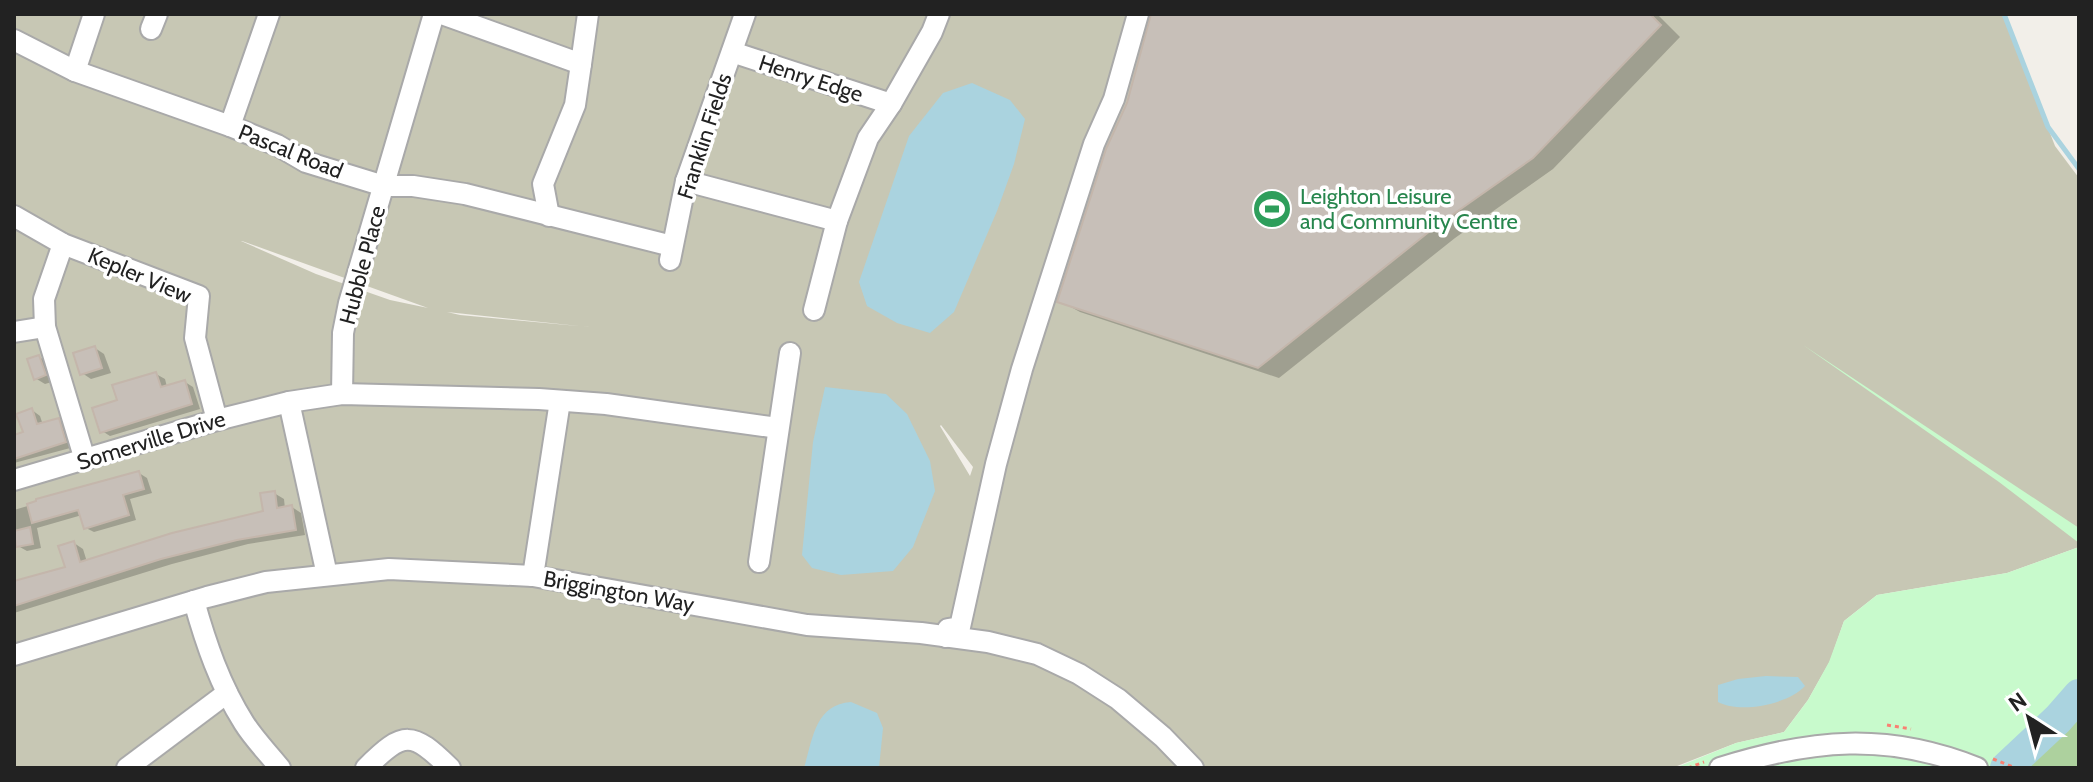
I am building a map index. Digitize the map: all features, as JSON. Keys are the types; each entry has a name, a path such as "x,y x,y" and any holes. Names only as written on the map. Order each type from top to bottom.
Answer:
{"street":[{"path":"75,71 94,14"},
{"path":"230,126 269,14"},
{"name":"Hubble Place","path":"342,394 343,333 349,303 434,14"},
{"path":"442,14 581,64"},
{"path":"549,216 543,184 575,105 588,14"},
{"name":"Franklin Fields","path":"671,253 686,181 745,14"},
{"name":"Henry Edge","path":"814,310 837,221 868,138 891,104 939,14"},
{"path":"946,637 948,629 960,627 996,464 1022,369 1094,144 1114,99 1138,14"},
{"name":"Pascal Road","path":"14,40 75,71 230,126 277,145 306,162 384,186 413,186 465,194 671,253"},
{"name":"Henry Edge","path":"732,52 891,104"},
{"path":"686,181 837,221"},
{"name":"Kepler View","path":"14,216 63,244 199,296 195,338 217,420"},
{"path":"63,244 44,299 45,327 83,445 85,460"},
{"path":"14,332 45,327"},
{"path":"759,562 790,353"},
{"name":"Somerville Drive","path":"14,480 217,420 289,402 342,394 606,404 778,428"},
{"path":"533,576 560,401"},
{"path":"289,402 327,575"},
{"name":"Briggington Way","path":"14,655 266,582 389,569 533,576 807,625 988,642 1037,654 1079,674 1118,699 1163,737 1193,768"},
{"path":"194,601 210,655 227,693 245,725 280,768"},
{"path":"127,768 227,693"},
{"path":"366,768 400,740 427,745 450,768"},
{"path":"1720,768 1763,755 1826,745 1855,744 1905,746 1977,768"}],"shaded area":[{"path":"14,14 2004,14 2055,146 2079,178 2079,547 2007,573 1877,595 1844,621 1830,661 1808,700 1784,732 1736,743 1672,768 14,768","holes":["241,241 428,308 390,300 316,274","447,312 581,326 460,315","940,426 973,467 970,476"]}],"green space":[{"path":"1803,345 2079,528 2079,543 1999,482"},
{"path":"2079,547 2079,709 2034,757 2017,768 1675,768 1736,743 1784,732 1808,700 1829,662 1844,621 1877,595 2007,573"},
{"path":"2079,709 2079,768 2031,768 2027,761"}],"water":[{"path":"972,83 1010,100 1025,119 1014,164 997,211 954,312 930,333 897,323 867,306 859,282 909,136 943,93"},
{"path":"825,387 886,394 907,414 930,461 935,491 913,547 893,571 841,575 812,568 802,555 813,442"},
{"path":"1766,676 1798,677 1805,686 1788,698 1764,705 1739,707 1718,702 1718,685"},
{"path":"851,702 877,713 883,728 879,768 804,768 813,735 823,716 839,704"}],"building":[{"name":"Leighton Leisure and Community Centre","path":"1151,14 1650,14 1661,25 1533,158 1435,227 1258,368 1057,302 1106,149 1127,103"},
{"path":"95,346 102,368 80,375 73,353"},
{"path":"39,355 46,375 34,380 27,359"},
{"path":"156,372 161,387 185,380 192,404 100,433 92,408 117,400 112,385"},
{"path":"32,408 37,424 59,418 66,442 14,459 14,435 23,432 16,414"},
{"path":"139,471 144,489 123,495 129,515 84,529 78,510 32,523 27,504 36,499"},
{"path":"275,491 277,508 292,505 296,530 237,540 161,559 14,606 14,581 65,567 58,546 74,541 80,562 172,533 263,511 260,493"},
{"path":"30,527 33,544 16,547 14,531"}],"waterway":[{"path":"2004,14 2048,127 2079,169"},
{"path":"2006,768 2079,695"}],"place":[{"name":"Leighton Leisure and Community Centre","path":"1272,209"}]}
